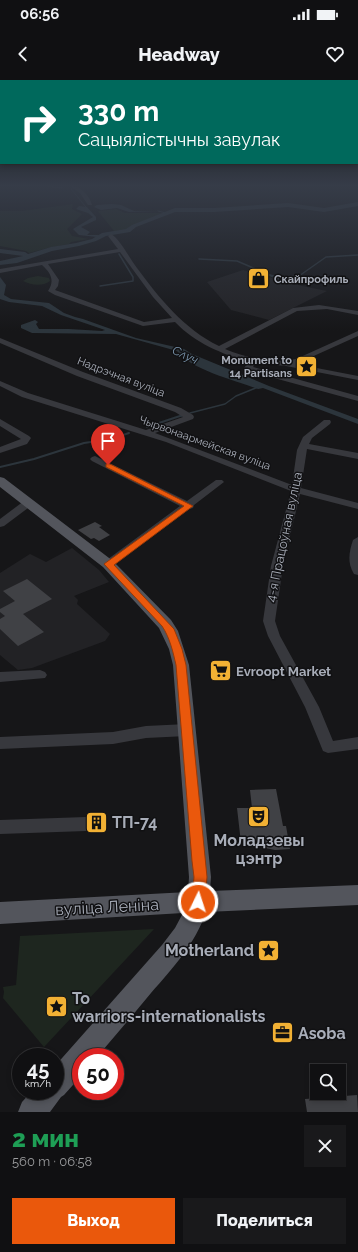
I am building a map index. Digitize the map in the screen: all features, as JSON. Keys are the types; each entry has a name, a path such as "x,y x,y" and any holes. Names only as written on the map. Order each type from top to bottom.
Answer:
{"main road":[{"path":"0,481 108,564 160,618 170,631 181,665 200,877 198,902 191,922 179,942 64,1076"},
{"name":"вуліца Леніна","path":"0,913 358,895"},
{"path":"32,1112 42,1100"}],"street":[{"path":"111,236 176,320 191,333 220,349 254,361 286,364 358,378"},
{"path":"0,271 122,250"},
{"path":"43,263 49,268 56,280 55,286 51,291 143,324 176,320"},
{"path":"220,349 295,309 304,307 324,308 358,313"},
{"path":"286,364 298,361 358,333"},
{"name":"Надрэчная вуліца","path":"0,340 80,374 178,410 190,417 145,433"},
{"path":"254,361 248,368 358,400"},
{"path":"298,361 358,374"},
{"name":"Чырвонаармейская вуліца","path":"0,383 25,395 169,440 296,490 358,506"},
{"path":"0,422 26,438 24,442 0,450"},
{"name":"4-я Працоўная вуліца","path":"328,422 308,437 301,455 296,490 277,566 269,621 274,636 312,707 328,747 358,743"},
{"path":"304,446 358,456"},
{"path":"95,459 189,506"},
{"path":"108,564 189,506 219,482"},
{"path":"0,524 28,503"},
{"path":"358,540 354,556 358,570"},
{"path":"0,677 40,675"},
{"path":"0,743 113,738 140,733 187,730"},
{"path":"0,827 86,824"}],"shaded area":[{"path":"0,234 71,234 72,236 89,239 29,253 26,251 0,246"},
{"path":"243,270 302,286 327,291 269,320 231,310 207,282"},
{"path":"38,276 49,278 50,281 44,284 36,285 23,281 28,278"},
{"path":"72,548 99,570 109,582 74,596 78,600 77,604 110,634 105,641 32,668 18,670 0,655 0,573 30,554 46,562"},
{"path":"154,929 44,1047 3,998 3,987 16,985 20,936"}],"water":[{"path":"78,234 99,235 97,237"},
{"path":"258,270 277,276 299,277 305,280 304,282 306,284 283,281 255,271"},
{"name":"Случ","path":"0,277 6,285 4,295 11,299 49,303 64,313 136,338 184,349 192,354 269,386 358,419 358,424 263,388 258,389 214,374 192,363 177,351 116,334 32,333 21,328 21,325 35,320 38,322 36,324 39,329 105,330 61,315 42,306 9,302 0,299"}],"building":[{"path":"95,522 102,526 99,527 110,535 99,541 94,538 91,539 78,530"},
{"path":"27,579 52,599 23,614 44,632 18,646 0,629 0,619 5,616 0,612 0,609 15,601 3,591"},
{"name":"Моладзевы цэнтр","path":"276,789 283,826 286,826 290,849 275,850 241,843 237,808 252,808 250,790"},
{"name":"ТП-74","path":"91,816 103,816 102,827 94,827 95,823"},
{"path":"357,1095 358,1112 307,1112 305,1099 346,1100 346,1096"}],"waterway":[{"name":"Случ","path":"0,263 14,261 51,249 77,245 94,240 104,234"},
{"path":"0,251 25,254"},
{"path":"100,286 133,281 133,277 119,254"},
{"path":"299,276 326,257 358,255"},
{"path":"199,259 237,261 258,270"},
{"path":"190,413 225,404 236,396 258,387"},
{"path":"147,427 183,415 181,416"},
{"path":"0,467 34,459 84,443 111,439 129,433"}],"place":[{"name":"Скайпрофиль","path":"258,279"},
{"name":"Monument to 14 Partisans","path":"307,366"},
{"name":"Evroopt Market","path":"221,671"},
{"name":"Моладзевы цэнтр","path":"259,817"},
{"name":"ТП-74","path":"97,822"},
{"name":"Motherland","path":"269,950"},
{"name":"To warriors-internationalists","path":"57,1007"},
{"name":"Asoba","path":"282,1033"}],"route":[{"path":"108,465 189,506 108,564 165,624 170,631 177,649 181,665 199,861 200,877 198,902"}]}
